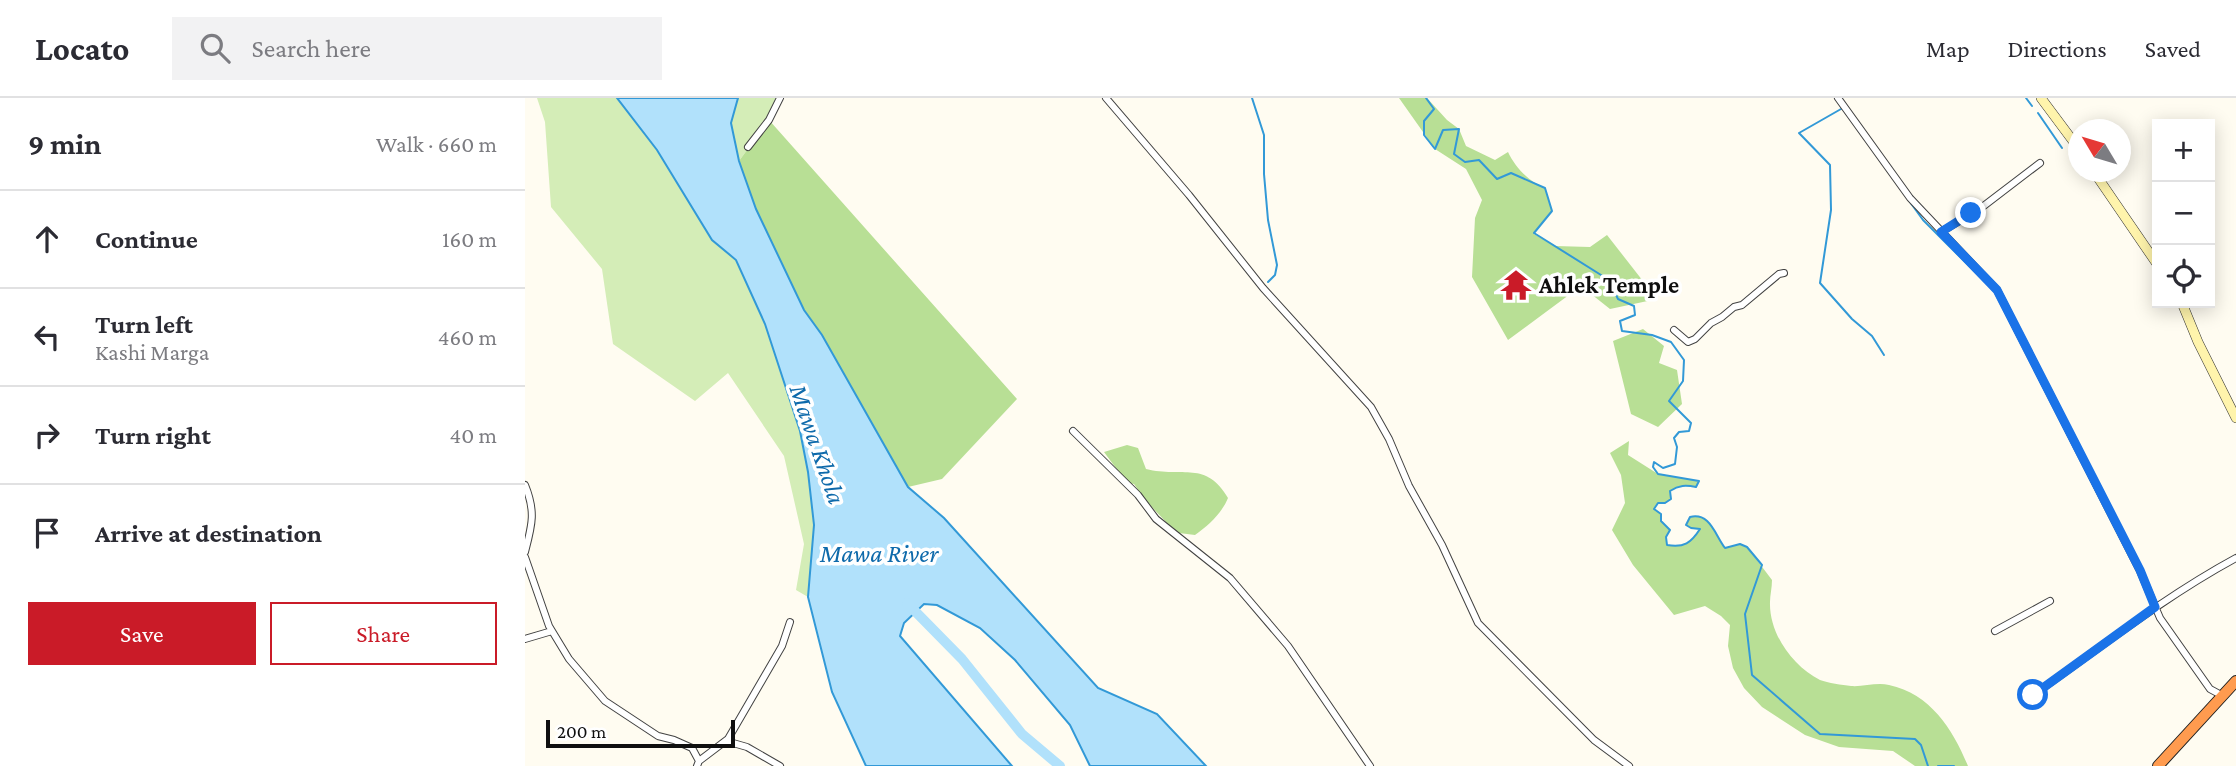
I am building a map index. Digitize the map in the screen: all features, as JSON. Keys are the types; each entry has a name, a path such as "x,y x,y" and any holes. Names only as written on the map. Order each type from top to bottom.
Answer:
{"highway":[{"path":"2158,766 2236,681"}],"street":[{"path":"748,147 769,120 780,98"},
{"path":"1106,98 1234,252 1371,407 1389,439 1409,486 1442,545 1478,623 1594,740 1629,766"},
{"path":"1838,98 1910,198 1997,290 2140,570 2159,618 2210,689 2223,696"},
{"path":"2041,98 2068,135"},
{"path":"1941,232 1981,208 2040,163"},
{"path":"2101,182 2152,257"},
{"path":"1674,330 1688,342 1695,339 1711,323 1734,307 1742,305 1779,274 1784,273"},
{"path":"2184,308 2236,418"},
{"path":"1073,431 1138,495 1156,519 1230,578 1288,646 1370,766"},
{"path":"525,485 533,504 533,521 525,554 552,631 569,659 605,701 658,736 692,748 698,764 726,740 782,646 790,622"},
{"path":"2033,695 2155,607 2200,577 2236,558"},
{"path":"1995,631 2050,601"},
{"path":"525,639 552,631"},
{"path":"726,740 747,747 780,766"}],"green space":[{"path":"537,98 617,98 657,150 712,240 736,260 765,324 800,431 814,525 808,597 796,590 804,544 784,456 728,373 695,401 613,344 602,269 551,207 545,122"},
{"path":"738,98 778,98 769,120 739,161 731,123"},
{"path":"1399,98 1427,98 1459,129 1466,146 1495,160 1508,152 1523,173 1545,188 1552,211 1534,234 1555,246 1590,247 1607,235 1657,299 1610,309 1581,286 1508,340 1472,277 1475,218 1482,200 1466,169 1435,149"},
{"path":"769,120 1017,399 942,479 908,487 822,335 804,310 756,209 739,161"},
{"path":"1643,329 1664,346 1659,363 1677,370 1682,404 1658,427 1631,414 1613,341"},
{"path":"1629,441 1628,455 1658,474 1699,481 1696,487 1682,486 1673,489 1670,491 1671,499 1658,503 1654,508 1661,514 1661,521 1670,530 1666,537 1667,545 1678,546 1690,541 1699,529 1686,525 1690,517 1697,516 1707,521 1725,548 1740,544 1747,547 1772,580 1770,602 1773,625 1784,647 1800,666 1827,682 1851,686 1884,684 1917,696 1939,715 1968,766 1915,766 1893,751 1839,747 1805,735 1762,707 1744,688 1733,668 1728,646 1730,625 1705,606 1674,615 1633,565 1612,530 1625,503 1621,475 1610,453"},
{"path":"1127,445 1138,448 1146,469 1202,474 1211,479 1228,498 1222,509 1195,535 1179,533 1145,500 1134,484 1127,483 1104,452"}],"water":[{"name":"Mawa River","path":"617,98 738,98 731,123 739,161 756,209 804,310 822,335 908,487 944,518 1098,688 1157,714 1206,766 1090,766 1070,725 1015,660 980,628 937,605 924,604 904,623 900,636 1012,766 866,766 832,692 808,597 814,525 808,472 800,431 765,324 736,260 712,240 657,150"}],"waterway":[{"path":"1252,98 1264,135 1268,220 1277,265 1275,275 1268,282"},
{"path":"1426,98 1434,109 1424,121 1424,135 1435,149 1443,130 1459,129 1454,154 1465,162 1479,160 1497,179 1511,173 1545,188 1552,211 1534,233 1609,280 1618,299 1634,306 1635,315 1620,321 1622,331 1652,335 1671,342 1684,360 1683,381 1669,401 1691,423 1689,431 1679,432 1674,438 1677,447 1675,464 1663,468 1654,462 1653,467 1658,474 1699,481 1696,487 1683,486 1670,491 1671,499 1658,503 1654,509 1661,514 1661,521 1670,530 1666,537 1667,545 1683,545 1693,538 1700,529 1686,525 1690,517 1697,516 1707,521 1725,548 1740,544 1747,547 1762,565 1745,614 1752,675 1820,734 1915,739 1921,745 1928,766"},
{"path":"2026,98 2032,106"},
{"path":"1841,109 1799,133 1830,165 1831,210 1820,283 1852,319 1872,336 1884,355"},
{"path":"2038,113 2062,148"},
{"path":"1910,202 1923,220 1985,282"},
{"name":"Mawa Khola","path":"907,603 962,659 1022,734 1060,766"},
{"path":"1938,766 1954,766"}],"place":[{"name":"Ahlek Temple","path":"1516,285"}],"route":[{"path":"1971,213 1941,232 1997,290 2140,570 2155,607 2033,695"}]}
